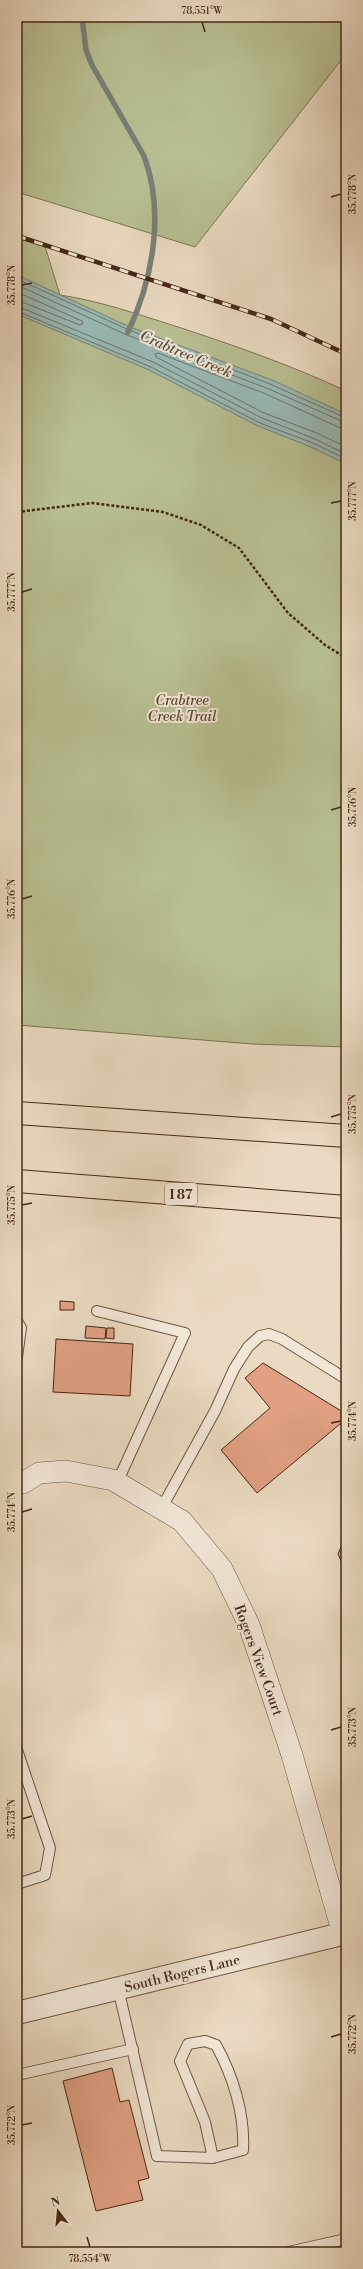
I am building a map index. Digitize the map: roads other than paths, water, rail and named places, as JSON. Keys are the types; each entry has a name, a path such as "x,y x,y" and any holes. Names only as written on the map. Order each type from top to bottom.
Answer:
{"highway":[{"path":"17,1113 346,1136"},
{"name":"I 87","path":"17,1181 346,1206"}],"street":[{"name":"Rogers View Court","path":"20,1482 39,1473 66,1471 117,1483 182,1521 222,1569 249,1625 292,1755 345,1933"},
{"name":"South Rogers Lane","path":"17,2013 345,1933"}],"lane":[{"path":"97,1311 185,1333 117,1483"},
{"path":"17,1321 21,1328 17,1357"},
{"path":"161,1509 215,1411 234,1369 248,1347 260,1336 269,1334 282,1340 343,1377"},
{"path":"17,1750 50,1848 45,1875 17,1884"},
{"path":"118,1988 157,2156 213,2158 243,2150 244,2131 230,2071 216,2045 205,2041 188,2044 180,2061 205,2122 213,2158"},
{"path":"17,2075 133,2049"},
{"path":"288,2252 346,2239"}],"water":[{"name":"Crabtree Creek","path":"17,275 130,327 272,380 346,414 346,464 311,447 258,426 149,370 17,314"}],"waterway":[{"path":"82,17 86,50 92,65 144,156 154,200 155,222 150,268 137,312 128,332"}],"railway":[{"path":"17,236 271,319 346,354"}],"park label":[{"name":"Crabtree Creek Trail","path":"182,708"}]}
